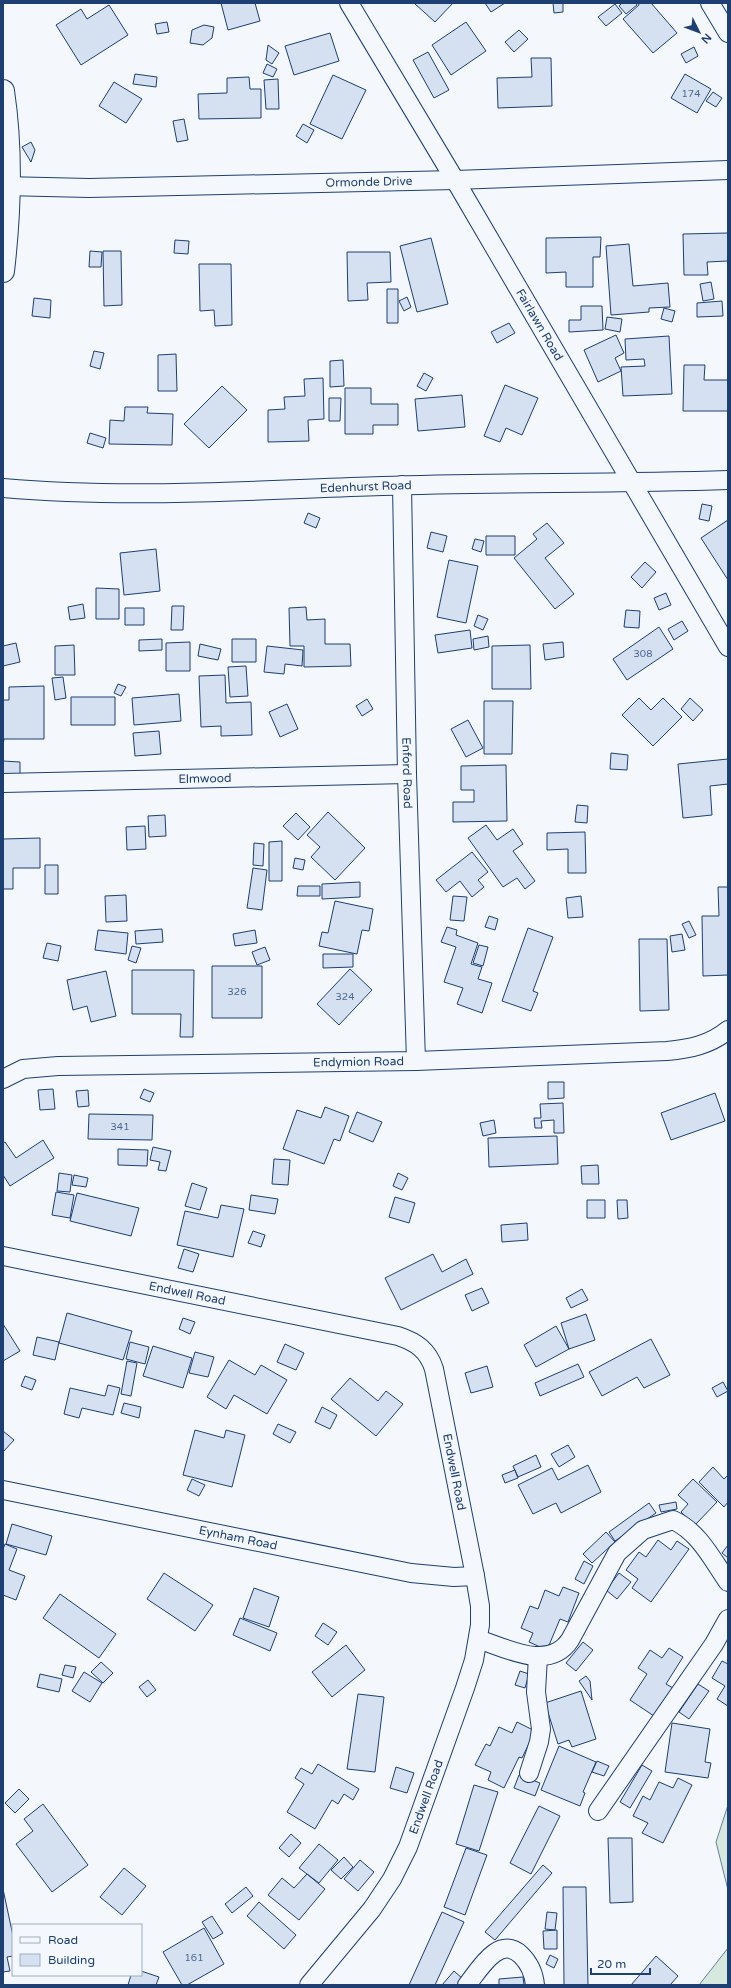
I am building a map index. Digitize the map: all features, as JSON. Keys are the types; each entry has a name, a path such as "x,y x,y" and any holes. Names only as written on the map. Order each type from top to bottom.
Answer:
{"main road":[{"path":"3,91 8,136 3,271"}],"street":[{"name":"Fairlawn Road","path":"348,3 455,180 634,483 728,647"},
{"path":"710,3 728,33"},
{"name":"Ormonde Drive","path":"6,187 89,188 455,180 728,170"},
{"name":"Edenhurst Road","path":"3,488 72,492 154,493 402,485 570,482 634,483 728,480"},
{"name":"Enford Road","path":"402,485 407,774 416,1061"},
{"name":"Elmwood","path":"3,783 407,774"},
{"name":"Endymion Road","path":"3,1079 24,1069 58,1066 416,1061 667,1051 692,1047 721,1035"},
{"name":"Endwell Road","path":"3,1256 398,1336 418,1345 426,1352 434,1369 480,1606 478,1638 466,1688 408,1847 392,1879 372,1909 313,1984"},
{"name":"Eynham Road","path":"3,1490 411,1573 454,1577 475,1576"},
{"path":"478,1638 518,1653 538,1656 555,1654 566,1646 617,1553 643,1530 653,1525 673,1520 683,1525 702,1544 728,1582"},
{"path":"598,1811 714,1644 728,1619"},
{"path":"529,1773 540,1742 541,1729 536,1692 538,1656"},
{"path":"467,1985 491,1956 504,1948 518,1952 525,1958 530,1967 535,1985"}],"shaded area":[{"path":"728,1805 728,1890 716,1842"},
{"path":"728,1948 728,1985 699,1985"}],"building":[{"path":"221,3 255,3 260,21 228,30"},
{"path":"414,3 453,3 435,22"},
{"path":"485,3 505,3 491,12"},
{"path":"553,3 563,3 563,12 554,13"},
{"path":"622,3 636,3 637,5 626,14 619,6"},
{"path":"638,3 651,3 677,33 653,53 623,19 639,5"},
{"path":"615,4 622,13 606,26 598,17"},
{"path":"109,5 128,35 81,65 56,25 81,9 87,19"},
{"path":"167,22 169,32 157,34 155,24"},
{"path":"466,22 486,51 451,75 432,45"},
{"path":"204,25 214,27 212,38 203,45 190,43 192,30"},
{"path":"519,30 528,39 514,52 505,42"},
{"path":"330,33 339,61 294,75 285,46"},
{"path":"268,45 279,53 272,64 266,60"},
{"path":"694,47 698,56 686,63 681,54"},
{"path":"428,52 449,90 434,98 413,60"},
{"path":"531,58 551,58 552,106 498,108 497,78 532,77"},
{"path":"267,64 277,69 273,77 263,73"},
{"path":"135,74 157,77 156,87 133,84"},
{"path":"685,74 711,89 697,113 671,98"},
{"path":"333,75 366,90 342,139 310,124"},
{"path":"249,77 250,89 261,89 261,118 199,119 198,94 227,93 227,78"},
{"path":"278,79 279,109 266,109 264,80"},
{"path":"114,82 142,99 126,123 99,106"},
{"path":"713,92 722,98 716,107 706,101"},
{"path":"184,119 188,140 177,142 173,121"},
{"path":"303,124 314,130 307,143 296,136"},
{"path":"31,142 35,150 31,162 22,147"},
{"path":"728,233 728,261 707,262 708,275 684,275 683,234"},
{"path":"601,237 600,257 593,257 593,287 566,287 566,272 546,273 546,238"},
{"path":"431,238 448,304 417,312 400,246"},
{"path":"175,240 189,241 188,254 174,253"},
{"path":"629,244 633,286 668,283 670,307 649,308 649,312 611,315 606,246"},
{"path":"90,251 102,252 101,267 89,267"},
{"path":"103,251 121,251 122,305 104,306"},
{"path":"347,252 390,252 391,282 367,283 368,300 348,301"},
{"path":"199,264 231,264 232,325 215,326 214,310 200,311"},
{"path":"711,282 714,299 703,301 700,284"},
{"path":"387,289 398,289 398,323 387,323"},
{"path":"407,297 411,307 404,311 399,301"},
{"path":"34,298 51,300 50,318 32,316"},
{"path":"722,301 723,316 697,317 697,303"},
{"path":"581,306 602,306 603,330 569,332 569,320 581,320"},
{"path":"664,308 675,311 672,322 661,319"},
{"path":"607,317 622,319 620,332 605,329"},
{"path":"509,323 515,333 497,343 491,332"},
{"path":"616,335 624,353 615,358 621,371 598,382 584,350"},
{"path":"669,336 672,394 623,396 621,367 645,366 644,359 626,360 625,339"},
{"path":"94,351 104,353 100,369 90,366"},
{"path":"176,354 177,391 158,391 158,355"},
{"path":"343,360 344,386 330,387 330,361"},
{"path":"684,365 705,365 704,380 728,380 728,411 683,411"},
{"path":"424,373 433,378 426,391 417,386"},
{"path":"323,378 324,419 308,420 309,441 268,442 268,410 285,409 284,397 305,396 304,379"},
{"path":"505,385 538,398 522,435 506,428 500,442 484,436"},
{"path":"222,386 247,410 209,448 184,424"},
{"path":"345,388 371,388 371,404 398,404 398,425 373,425 373,434 345,434"},
{"path":"462,395 465,427 418,431 415,399"},
{"path":"329,398 341,398 340,421 329,421"},
{"path":"125,407 148,407 147,413 173,414 172,445 109,444 110,420 124,421"},
{"path":"90,433 106,438 103,448 87,443"},
{"path":"702,504 712,506 709,521 699,519"},
{"path":"308,513 320,518 316,528 304,523"},
{"path":"728,520 728,580 701,538"},
{"path":"547,523 564,543 545,558 574,594 555,609 514,558 537,539 533,534"},
{"path":"431,532 447,536 443,552 427,548"},
{"path":"486,536 515,536 515,555 486,555"},
{"path":"475,539 484,541 481,552 472,549"},
{"path":"156,549 160,591 124,595 120,553"},
{"path":"449,560 478,566 466,623 437,617"},
{"path":"645,562 656,572 642,588 631,577"},
{"path":"96,588 119,589 119,619 96,619"},
{"path":"666,593 671,605 659,610 654,598"},
{"path":"83,604 85,618 70,620 68,607"},
{"path":"172,606 184,606 183,630 171,630"},
{"path":"306,607 307,620 325,619 325,644 350,644 351,666 304,667 304,646 290,646 289,608"},
{"path":"125,608 144,608 144,625 125,625"},
{"path":"626,610 640,611 639,628 624,627"},
{"path":"478,615 488,619 483,630 474,626"},
{"path":"682,621 688,631 674,640 668,629"},
{"path":"659,627 673,649 627,680 613,659"},
{"path":"470,630 472,648 438,653 435,635"},
{"path":"488,636 489,647 474,650 473,639"},
{"path":"162,639 162,650 139,651 139,640"},
{"path":"232,639 256,639 256,662 232,662"},
{"path":"190,642 190,671 166,671 166,643"},
{"path":"563,642 564,657 545,660 543,644"},
{"path":"16,643 20,662 3,666 3,646"},
{"path":"200,644 221,649 218,660 198,656"},
{"path":"74,645 75,675 55,675 55,646"},
{"path":"530,645 531,689 492,689 492,646"},
{"path":"267,646 303,650 302,666 285,664 284,674 264,672"},
{"path":"246,666 248,696 230,697 228,667"},
{"path":"225,675 226,703 251,702 252,735 221,736 221,726 201,727 199,676"},
{"path":"63,677 66,698 55,700 52,678"},
{"path":"118,684 126,687 121,696 114,693"},
{"path":"44,686 44,739 4,739 3,746 3,700 9,700 9,687"},
{"path":"179,694 181,721 134,725 132,698"},
{"path":"71,697 115,697 115,725 71,725"},
{"path":"639,698 651,710 663,698 682,717 653,746 622,715"},
{"path":"690,698 703,710 693,721 681,709"},
{"path":"367,699 373,709 362,716 356,706"},
{"path":"484,701 513,701 512,754 484,754"},
{"path":"287,704 298,729 280,737 269,712"},
{"path":"468,720 483,748 466,757 451,729"},
{"path":"159,731 161,754 135,756 133,733"},
{"path":"611,753 628,755 627,770 610,769"},
{"path":"728,759 728,784 710,786 712,815 683,818 678,764"},
{"path":"3,761 20,762 20,776 3,775"},
{"path":"506,765 507,821 453,822 453,802 474,802 474,790 461,790 461,766"},
{"path":"577,805 588,806 587,823 575,822"},
{"path":"328,812 365,848 335,880 311,857 320,847 307,835"},
{"path":"296,813 310,827 298,840 283,826"},
{"path":"165,815 166,836 149,837 148,816"},
{"path":"486,825 497,840 513,829 523,844 513,851 535,881 525,889 517,878 503,887 468,838"},
{"path":"145,826 146,849 127,850 126,827"},
{"path":"585,832 586,873 568,873 568,849 547,850 547,833"},
{"path":"40,838 40,868 13,868 13,889 3,889 3,839"},
{"path":"282,841 282,881 269,881 269,842"},
{"path":"254,843 264,844 263,866 253,865"},
{"path":"472,852 488,872 478,880 484,887 472,897 460,881 446,892 436,880"},
{"path":"295,858 305,860 303,870 293,868"},
{"path":"45,865 58,865 58,894 45,894"},
{"path":"253,868 267,870 262,910 247,908"},
{"path":"360,882 360,897 322,899 322,884"},
{"path":"298,886 320,886 320,896 297,896"},
{"path":"718,887 728,887 728,975 703,976 702,916 719,916"},
{"path":"126,895 127,921 106,922 105,896"},
{"path":"453,896 467,897 464,921 450,920"},
{"path":"581,896 583,917 568,918 566,898"},
{"path":"335,901 373,909 369,931 362,930 357,954 319,946 322,932 328,933"},
{"path":"489,916 498,919 495,930 485,927"},
{"path":"689,921 696,935 689,938 682,924"},
{"path":"447,927 457,930 456,935 478,943 471,964 482,967 478,979 492,983 482,1013 457,1004 463,988 444,982 456,947 441,942"},
{"path":"528,928 553,937 533,991 538,993 531,1011 502,1001"},
{"path":"162,929 163,942 136,944 135,931"},
{"path":"98,930 128,933 126,954 95,950"},
{"path":"255,930 257,943 235,946 233,934"},
{"path":"682,934 685,950 672,952 670,936"},
{"path":"639,939 667,939 669,1010 640,1011"},
{"path":"47,943 61,946 58,961 43,958"},
{"path":"479,945 488,947 483,966 473,963"},
{"path":"132,946 141,948 136,963 128,960"},
{"path":"265,947 270,960 257,965 252,952"},
{"path":"323,954 353,954 353,967 323,968"},
{"path":"212,966 262,966 262,1018 212,1018"},
{"path":"350,969 372,990 339,1025 317,1004"},
{"path":"132,970 194,970 193,1037 180,1037 181,1014 132,1014"},
{"path":"106,971 116,1016 91,1022 87,1006 73,1010 67,980"},
{"path":"548,1082 564,1082 564,1098 548,1099"},
{"path":"53,1089 55,1109 40,1110 38,1090"},
{"path":"144,1089 154,1093 150,1102 140,1098"},
{"path":"88,1090 89,1106 78,1107 76,1091"},
{"path":"715,1093 725,1121 671,1140 661,1113"},
{"path":"563,1103 564,1133 554,1133 554,1120 541,1121 542,1128 535,1128 534,1118 541,1118 540,1104"},
{"path":"325,1107 349,1116 340,1141 334,1139 324,1164 283,1149 297,1110 321,1118"},
{"path":"357,1112 382,1122 373,1142 349,1132"},
{"path":"89,1114 153,1115 152,1140 88,1139"},
{"path":"494,1120 496,1133 483,1136 480,1123"},
{"path":"557,1136 558,1164 489,1167 488,1138"},
{"path":"43,1140 54,1158 10,1186 3,1175 3,1143 5,1142 16,1158"},
{"path":"153,1147 171,1151 166,1171 158,1170 160,1162 150,1160"},
{"path":"118,1149 148,1150 147,1166 118,1165"},
{"path":"274,1159 290,1160 288,1185 272,1184"},
{"path":"598,1165 599,1184 582,1184 581,1166"},
{"path":"59,1173 72,1175 70,1192 57,1191"},
{"path":"398,1173 408,1178 402,1190 393,1186"},
{"path":"74,1175 88,1178 86,1187 72,1185"},
{"path":"192,1183 207,1188 200,1210 185,1206"},
{"path":"56,1192 74,1195 70,1218 52,1215"},
{"path":"77,1193 139,1208 131,1236 70,1221"},
{"path":"251,1195 278,1199 275,1214 249,1210"},
{"path":"395,1197 415,1203 409,1223 389,1217"},
{"path":"587,1200 605,1200 605,1218 587,1218"},
{"path":"617,1200 627,1200 628,1218 618,1219"},
{"path":"221,1205 244,1209 233,1257 177,1245 185,1211 218,1218"},
{"path":"527,1223 528,1240 502,1242 501,1225"},
{"path":"253,1231 265,1235 261,1247 248,1243"},
{"path":"184,1249 199,1254 193,1272 178,1268"},
{"path":"433,1254 442,1272 466,1259 473,1274 401,1310 385,1278"},
{"path":"482,1288 489,1303 472,1311 465,1295"},
{"path":"582,1289 588,1300 571,1308 566,1298"},
{"path":"67,1313 132,1331 123,1360 59,1343"},
{"path":"586,1314 595,1340 569,1349 561,1323"},
{"path":"183,1318 195,1322 190,1334 179,1329"},
{"path":"3,1324 20,1351 3,1361"},
{"path":"556,1326 569,1349 536,1367 524,1345"},
{"path":"37,1337 59,1342 55,1360 33,1355"},
{"path":"651,1339 670,1375 644,1388 637,1377 602,1396 589,1372"},
{"path":"130,1342 149,1347 145,1364 126,1359"},
{"path":"285,1344 304,1353 296,1370 277,1362"},
{"path":"153,1346 192,1358 183,1388 143,1376"},
{"path":"195,1352 214,1357 208,1377 189,1373"},
{"path":"229,1360 255,1375 261,1365 287,1380 267,1414 234,1395 226,1409 207,1397"},
{"path":"127,1361 137,1363 131,1396 121,1394"},
{"path":"578,1364 584,1377 540,1396 535,1383"},
{"path":"487,1366 493,1387 471,1393 465,1373"},
{"path":"25,1376 36,1380 32,1390 21,1386"},
{"path":"350,1378 378,1401 386,1391 403,1404 376,1436 331,1399"},
{"path":"723,1382 728,1391 717,1397 712,1388"},
{"path":"108,1385 120,1388 113,1415 82,1408 79,1418 64,1414 70,1388 105,1396"},
{"path":"124,1403 141,1407 139,1418 121,1413"},
{"path":"322,1407 337,1415 330,1429 315,1422"},
{"path":"278,1424 296,1432 290,1443 273,1434"},
{"path":"195,1430 224,1438 226,1430 245,1435 232,1487 183,1475"},
{"path":"3,1431 14,1440 4,1451 3,1450"},
{"path":"568,1445 575,1457 559,1467 551,1454"},
{"path":"536,1455 541,1467 518,1477 513,1466"},
{"path":"588,1465 601,1492 561,1513 556,1503 533,1514 518,1485 552,1468 558,1480"},
{"path":"713,1467 724,1479 728,1475 728,1502 724,1507 699,1482"},
{"path":"515,1470 518,1478 505,1483 502,1475"},
{"path":"192,1479 205,1485 199,1496 187,1490"},
{"path":"693,1479 717,1502 695,1525 681,1512 688,1504 678,1495"},
{"path":"676,1502 677,1509 661,1512 659,1505"},
{"path":"649,1503 656,1513 615,1541 609,1532"},
{"path":"12,1524 52,1536 46,1555 6,1544"},
{"path":"606,1532 615,1542 592,1563 583,1554"},
{"path":"658,1540 671,1550 677,1541 689,1549 651,1602 632,1588 638,1579 626,1570 639,1552 646,1557"},
{"path":"5,1544 17,1549 9,1570 25,1576 16,1600 3,1595 3,1549"},
{"path":"728,1545 728,1558 722,1553"},
{"path":"584,1561 593,1566 584,1584 575,1579"},
{"path":"164,1573 213,1605 195,1631 147,1599"},
{"path":"619,1573 631,1582 617,1599 606,1590"},
{"path":"563,1587 579,1593 568,1622 560,1619 547,1650 529,1642 533,1633 521,1628 530,1606 538,1609 545,1590 559,1596"},
{"path":"254,1588 279,1597 269,1627 243,1618"},
{"path":"60,1594 116,1634 99,1658 43,1618"},
{"path":"240,1618 277,1633 270,1651 233,1635"},
{"path":"323,1623 337,1632 328,1645 315,1636"},
{"path":"583,1642 593,1650 576,1671 566,1663"},
{"path":"346,1645 365,1670 332,1697 312,1672"},
{"path":"669,1648 683,1657 666,1684 673,1688 654,1716 630,1700 647,1674 638,1668 650,1650 662,1658"},
{"path":"722,1661 728,1664 728,1706 717,1699 725,1686 712,1678"},
{"path":"101,1662 113,1673 103,1683 91,1672"},
{"path":"65,1665 76,1667 73,1678 62,1675"},
{"path":"520,1671 529,1674 525,1688 515,1685"},
{"path":"84,1672 102,1683 90,1702 72,1691"},
{"path":"40,1674 62,1679 59,1692 37,1687"},
{"path":"586,1676 590,1681 592,1700 579,1681"},
{"path":"148,1680 156,1690 147,1697 139,1687"},
{"path":"698,1684 709,1691 689,1719 679,1712"},
{"path":"581,1691 596,1739 572,1747 569,1740 558,1744 545,1703"},
{"path":"358,1694 384,1697 375,1772 347,1769"},
{"path":"517,1722 535,1731 522,1758 519,1757 504,1788 488,1780 491,1772 475,1765 486,1744 490,1746 499,1727 512,1733"},
{"path":"672,1723 710,1729 705,1762 711,1763 708,1778 665,1772"},
{"path":"559,1746 596,1762 583,1792 585,1793 580,1806 541,1790"},
{"path":"597,1761 609,1766 604,1776 592,1772"},
{"path":"318,1764 359,1789 353,1800 344,1794 338,1804 332,1800 315,1829 287,1812 304,1784 295,1778 301,1768 312,1774"},
{"path":"642,1765 652,1771 630,1808 620,1802"},
{"path":"396,1767 414,1773 407,1793 390,1788"},
{"path":"519,1775 540,1783 535,1796 514,1788"},
{"path":"678,1778 692,1785 663,1843 642,1833 648,1823 633,1816 643,1796 650,1800 659,1782 673,1788"},
{"path":"474,1785 498,1792 479,1851 456,1844"},
{"path":"19,1789 29,1799 15,1813 5,1803"},
{"path":"43,1804 88,1865 52,1892 16,1844 33,1831 24,1819"},
{"path":"539,1806 560,1816 531,1874 510,1863"},
{"path":"291,1834 301,1843 289,1857 279,1848"},
{"path":"608,1838 632,1838 633,1902 610,1903"},
{"path":"319,1844 338,1860 319,1883 299,1868"},
{"path":"466,1848 487,1855 465,1915 444,1907"},
{"path":"344,1857 353,1867 341,1879 331,1870"},
{"path":"360,1860 374,1872 358,1891 344,1879"},
{"path":"543,1865 552,1873 495,1940 485,1932"},
{"path":"124,1868 146,1886 122,1915 100,1897"},
{"path":"307,1874 325,1889 299,1920 268,1895 282,1878 294,1888"},
{"path":"246,1887 253,1896 232,1913 225,1904"},
{"path":"563,1887 586,1887 588,1985 564,1985"},
{"path":"3,1889 12,1931 12,1956 7,1957 10,1971 3,1972"},
{"path":"259,1902 296,1935 284,1949 247,1916"},
{"path":"442,1912 464,1922 435,1985 409,1985"},
{"path":"547,1912 557,1913 555,1930 545,1929"},
{"path":"212,1916 223,1933 213,1939 202,1922"},
{"path":"204,1928 224,1964 187,1985 182,1985 163,1952"},
{"path":"557,1930 557,1949 544,1949 543,1931"},
{"path":"550,1955 558,1959 554,1968 546,1964"},
{"path":"656,1956 678,1976 670,1985 631,1985"},
{"path":"142,1971 159,1977 156,1985 128,1985 131,1976 142,1976"},
{"path":"454,1971 463,1979 458,1985 442,1985"},
{"path":"523,1977 524,1985 499,1985 499,1979"}]}
